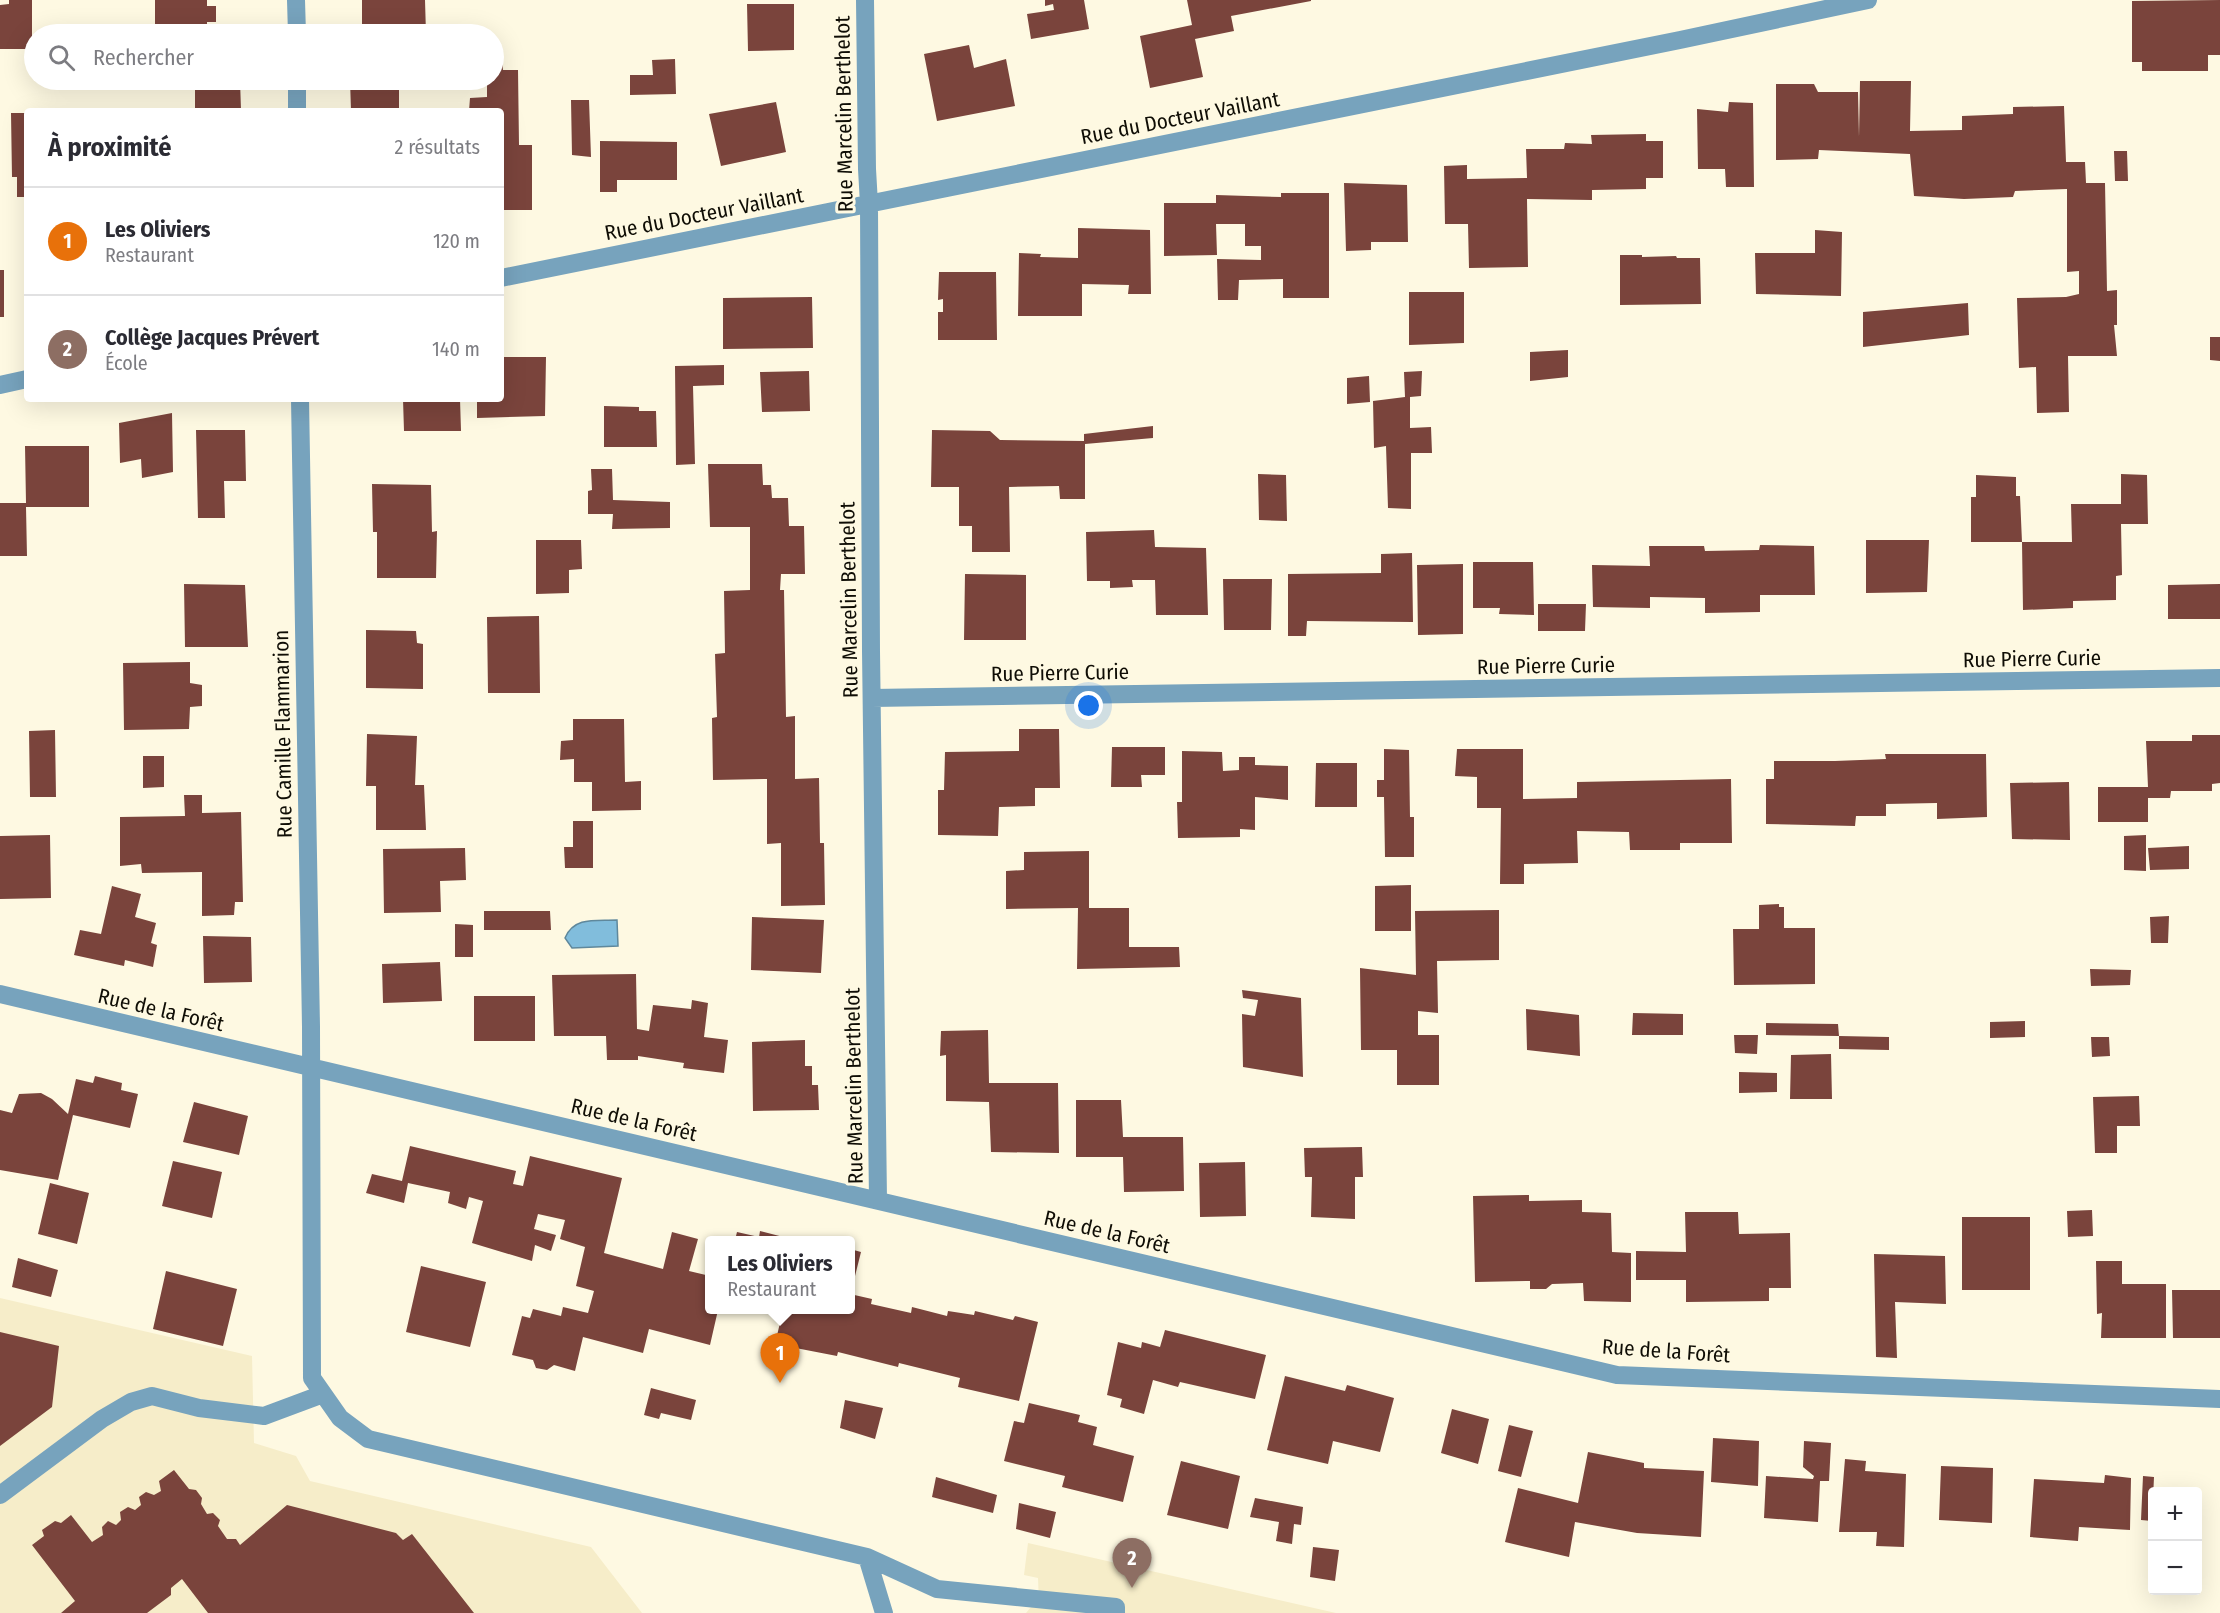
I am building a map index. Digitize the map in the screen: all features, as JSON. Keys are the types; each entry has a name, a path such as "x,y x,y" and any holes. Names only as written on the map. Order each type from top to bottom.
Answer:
{"street":[{"path":"296,0 297,24"},
{"name":"Rue Marcelin Berthelot","path":"865,0 878,1200"},
{"name":"Rue du Docteur Vaillant","path":"504,277 1868,0"},
{"path":"297,90 297,108"},
{"path":"0,385 24,380"},
{"name":"Rue Camille Flammarion","path":"300,402 311,1068 312,1378 340,1418 368,1439 867,1557 937,1589 1116,1607 1116,1613"},
{"name":"Rue Pierre Curie","path":"872,698 2220,678"},
{"name":"Rue de la Forêt","path":"0,994 1617,1375 2220,1399"},
{"path":"0,1495 102,1419 131,1402 152,1396 199,1408 264,1416 323,1394"},
{"path":"867,1557 884,1613"}],"shaded area":[{"path":"0,1298 252,1356 254,1443 296,1456 310,1481 591,1547 642,1613 0,1613"},
{"path":"1028,1543 1336,1613 1026,1613 1031,1607 1039,1604 1038,1578 1024,1575"}],"water":[{"path":"594,920 617,920 618,946 572,948 565,938 574,926 580,923"}],"building":[{"path":"9,0 32,0 32,24 24,24 24,49 0,49 0,5 9,4"},
{"path":"155,0 207,0 207,6 216,6 216,22 155,24"},
{"path":"362,0 425,0 426,24 362,24"},
{"path":"1045,0 1084,0 1089,29 1031,39 1027,14 1054,10 1053,4 1045,6"},
{"path":"1187,0 1311,1 1231,16 1234,31 1195,39 1203,77 1150,88 1140,36 1192,25"},
{"path":"2220,0 2220,55 2208,55 2208,71 2142,71 2142,62 2132,62 2132,1"},
{"path":"747,4 794,4 794,50 748,51"},
{"path":"969,45 974,68 1006,59 1015,106 937,121 924,54"},
{"path":"675,59 676,94 630,95 630,75 653,75 652,60"},
{"path":"504,70 518,70 519,145 532,145 532,210 504,210 504,108 469,108 470,98 487,97 487,90 504,90"},
{"path":"1860,81 1911,81 1910,131 1962,130 1962,116 2013,114 2013,107 2064,106 2066,162 2085,162 2086,183 2105,183 2107,291 2117,290 2117,325 2114,325 2117,356 2068,356 2069,412 2037,413 2036,367 2019,368 2017,298 2066,297 2079,294 2079,271 2067,272 2067,189 2015,191 2013,197 1964,199 1914,196 1910,154 1819,150 1818,159 1776,160 1776,84 1814,84 1818,92 1858,92 1859,137"},
{"path":"195,90 240,90 241,108 195,108"},
{"path":"350,90 399,90 399,108 351,108"},
{"path":"571,100 589,100 591,157 572,155"},
{"path":"776,102 786,152 721,166 709,114"},
{"path":"1729,102 1753,103 1754,187 1726,187 1725,169 1698,169 1697,109 1728,112"},
{"path":"11,113 24,113 24,197 17,197 17,177 12,177"},
{"path":"1646,134 1646,141 1663,141 1663,178 1646,178 1646,189 1592,190 1592,200 1527,199 1528,267 1469,268 1468,224 1445,224 1444,166 1467,165 1467,179 1527,178 1526,149 1564,149 1565,143 1592,144 1591,135"},
{"path":"600,141 677,142 677,180 617,180 617,192 600,192"},
{"path":"2114,151 2127,151 2128,181 2115,181"},
{"path":"1344,183 1407,185 1408,242 1371,242 1371,250 1346,251"},
{"path":"1281,193 1329,193 1329,298 1283,298 1283,279 1239,280 1238,300 1218,300 1217,259 1261,260 1261,246 1245,246 1245,224 1216,224 1217,255 1164,256 1164,203 1216,203 1216,195 1281,197"},
{"path":"1078,228 1150,230 1151,294 1128,294 1129,285 1082,284 1082,316 1018,316 1019,253 1041,254 1040,257 1078,258"},
{"path":"1815,230 1842,232 1841,296 1756,294 1755,253 1815,253"},
{"path":"1620,255 1700,258 1701,304 1620,305"},
{"path":"0,270 4,270 4,317 0,317"},
{"path":"939,272 996,272 997,340 938,340 938,312 943,312 943,299 938,300"},
{"path":"1409,292 1464,292 1464,343 1409,345"},
{"path":"812,297 813,348 723,349 723,298"},
{"path":"1968,303 1969,335 1863,347 1863,312"},
{"path":"2210,337 2220,337 2220,361 2210,360"},
{"path":"1568,350 1568,377 1530,381 1530,352"},
{"path":"504,357 546,357 545,416 477,418 477,402 504,402"},
{"path":"724,365 724,385 693,386 695,464 676,465 675,366"},
{"path":"809,371 810,411 762,412 760,372"},
{"path":"1422,371 1421,396 1410,397 1410,428 1431,427 1432,453 1411,453 1411,509 1388,508 1386,446 1374,448 1373,401 1405,397 1404,372"},
{"path":"1369,376 1370,402 1347,404 1347,378"},
{"path":"403,402 460,402 461,431 404,431"},
{"path":"604,406 639,407 639,411 656,411 657,447 604,447"},
{"path":"172,413 173,472 142,478 141,459 120,463 119,423"},
{"path":"1153,426 1153,438 1085,444 1085,499 1060,499 1059,486 1009,487 1010,552 972,552 972,526 959,526 959,487 931,487 932,430 990,431 1000,440 1084,441 1084,434"},
{"path":"196,430 245,430 246,481 224,481 225,518 198,518"},
{"path":"25,446 89,446 89,507 26,507 27,556 0,556 0,503 26,503"},
{"path":"708,464 762,464 763,485 771,485 772,498 788,498 789,526 804,526 805,574 781,574 780,590 784,590 786,717 795,716 795,779 819,778 820,843 824,843 825,905 781,906 781,843 767,844 767,779 713,780 712,718 717,717 715,654 725,653 724,591 750,590 750,527 710,527"},
{"path":"591,469 612,469 613,500 670,502 670,528 612,529 613,514 588,514 588,491 592,490"},
{"path":"1258,474 1286,475 1287,521 1259,520"},
{"path":"2121,474 2147,475 2148,524 2121,524 2122,575 2116,576 2116,600 2073,601 2073,608 2023,610 2022,542 2072,542 2071,504 2121,504"},
{"path":"1976,475 2016,477 2016,496 2020,496 2022,542 1971,542 1971,497 1976,497"},
{"path":"372,484 431,485 432,532 437,531 436,578 377,578 377,532 373,532"},
{"path":"1154,530 1155,547 1206,548 1208,615 1156,615 1155,580 1132,580 1133,587 1110,588 1110,581 1087,581 1086,532"},
{"path":"536,540 581,540 582,569 569,570 569,593 536,594"},
{"path":"1866,540 1929,540 1927,592 1866,593"},
{"path":"1760,545 1814,546 1815,595 1760,595 1760,612 1705,613 1705,598 1650,597 1650,608 1593,607 1592,565 1650,566 1649,546 1704,546 1705,551 1759,550"},
{"path":"1412,553 1413,622 1307,621 1306,636 1288,636 1288,574 1381,573 1381,554"},
{"path":"1473,562 1533,562 1534,615 1499,614 1500,608 1473,608"},
{"path":"1463,564 1463,634 1418,635 1417,565"},
{"path":"965,574 1026,575 1026,640 964,640"},
{"path":"1223,579 1272,579 1271,630 1224,630"},
{"path":"184,584 245,585 248,647 185,647"},
{"path":"2220,584 2220,619 2168,619 2168,585"},
{"path":"1538,604 1586,604 1585,631 1538,631"},
{"path":"539,616 540,693 488,693 487,617"},
{"path":"366,630 416,631 417,643 423,644 423,689 366,688"},
{"path":"190,662 190,683 202,685 202,706 190,707 189,729 124,730 123,663"},
{"path":"573,719 624,719 625,782 641,781 641,810 592,811 592,782 574,782 574,759 560,760 561,741 573,740"},
{"path":"1019,729 1059,729 1060,788 1035,788 1035,806 999,807 998,836 938,835 938,790 944,790 945,752 1019,751"},
{"path":"55,730 56,797 30,797 29,731"},
{"path":"367,734 417,736 415,785 424,785 426,830 376,830 376,786 366,786"},
{"path":"2192,735 2220,735 2220,783 2212,784 2212,791 2171,791 2170,798 2148,798 2148,822 2098,822 2098,787 2148,787 2146,741 2192,741"},
{"path":"1112,747 1165,747 1165,775 1141,775 1142,787 1111,787"},
{"path":"1384,749 1409,750 1410,817 1414,817 1414,857 1385,857 1384,797 1377,797 1377,780 1384,780"},
{"path":"1457,749 1523,749 1523,799 1577,798 1577,782 1731,779 1732,843 1680,843 1680,850 1630,850 1629,832 1577,831 1578,863 1524,864 1524,884 1500,884 1501,808 1477,808 1477,777 1455,776"},
{"path":"1182,751 1222,752 1223,771 1239,770 1239,757 1255,757 1255,765 1288,766 1288,800 1255,797 1255,830 1240,829 1240,837 1178,838 1177,802 1182,802"},
{"path":"1885,754 1986,754 1987,817 1937,819 1937,803 1886,804 1886,816 1856,816 1855,826 1766,824 1766,779 1774,779 1774,761 1886,759"},
{"path":"143,756 164,756 164,787 143,788"},
{"path":"1316,763 1357,763 1357,807 1315,807"},
{"path":"2069,782 2070,840 2012,839 2010,783"},
{"path":"184,795 202,795 202,813 241,812 243,902 235,902 234,915 202,916 202,872 142,873 141,864 120,866 120,817 185,816"},
{"path":"573,821 593,821 593,868 565,868 564,847 573,847"},
{"path":"50,835 51,898 0,899 0,836"},
{"path":"2146,835 2146,871 2124,870 2124,836"},
{"path":"2189,846 2189,869 2150,870 2148,848"},
{"path":"465,848 466,880 440,881 441,912 384,913 383,849"},
{"path":"1089,851 1089,908 1129,908 1129,947 1179,947 1180,967 1077,969 1078,908 1006,909 1006,871 1024,870 1024,852"},
{"path":"1411,885 1411,931 1375,931 1375,886"},
{"path":"112,886 141,894 135,917 156,923 151,943 157,945 153,967 125,960 124,966 74,955 80,930 101,934"},
{"path":"1779,904 1779,907 1784,907 1784,928 1815,928 1815,984 1734,985 1733,929 1759,929 1759,905"},
{"path":"1499,910 1499,960 1437,961 1438,1013 1418,1011 1418,1035 1439,1035 1439,1085 1397,1085 1397,1050 1361,1050 1360,968 1416,975 1415,911"},
{"path":"484,911 550,911 551,930 484,930"},
{"path":"2169,916 2168,943 2151,943 2150,917"},
{"path":"752,917 824,920 821,973 751,970"},
{"path":"455,924 473,925 473,957 455,957"},
{"path":"203,936 251,937 252,982 204,983"},
{"path":"440,962 442,1001 383,1003 382,964"},
{"path":"2090,969 2131,970 2130,985 2091,986"},
{"path":"636,974 637,1029 649,1031 653,1005 691,1009 692,1000 708,1003 704,1037 728,1040 724,1073 683,1068 684,1063 638,1056 638,1060 607,1060 606,1036 554,1036 552,975"},
{"path":"1242,990 1301,998 1303,1077 1243,1067 1242,1014 1255,1016 1258,1000 1243,998"},
{"path":"474,996 535,996 535,1041 474,1041"},
{"path":"1526,1009 1579,1015 1580,1056 1527,1050"},
{"path":"1633,1013 1683,1014 1683,1035 1632,1035"},
{"path":"2025,1021 2025,1037 1990,1038 1990,1022"},
{"path":"1766,1023 1838,1024 1839,1036 1766,1035"},
{"path":"988,1030 989,1083 1058,1083 1059,1153 991,1152 989,1102 946,1101 946,1055 940,1056 941,1031"},
{"path":"1734,1035 1758,1035 1757,1054 1735,1053"},
{"path":"1839,1036 1889,1037 1889,1050 1839,1049"},
{"path":"2091,1037 2109,1037 2110,1056 2092,1057"},
{"path":"805,1040 805,1066 812,1066 812,1085 818,1085 819,1110 753,1111 752,1042"},
{"path":"1831,1054 1832,1099 1790,1099 1791,1055"},
{"path":"1739,1072 1777,1073 1777,1092 1739,1093"},
{"path":"95,1076 122,1083 121,1090 138,1094 130,1128 73,1115 58,1180 0,1170 0,1110 12,1113 19,1094 41,1093 52,1099 68,1114 76,1079 93,1083"},
{"path":"2139,1096 2140,1126 2117,1126 2117,1153 2095,1153 2093,1097"},
{"path":"1076,1100 1121,1100 1123,1137 1183,1137 1184,1191 1124,1192 1123,1157 1076,1157"},
{"path":"194,1102 248,1116 239,1155 183,1142"},
{"path":"410,1146 516,1171 513,1184 523,1186 530,1156 622,1178 604,1253 663,1269 672,1232 698,1239 689,1271 705,1275 705,1314 717,1314 710,1345 649,1329 643,1353 583,1337 575,1371 554,1365 547,1370 536,1368 533,1360 512,1355 522,1316 530,1318 533,1309 561,1316 563,1307 588,1313 594,1291 576,1286 585,1247 560,1239 565,1220 538,1214 534,1229 556,1235 551,1251 535,1245 532,1261 472,1243 483,1201 469,1197 466,1209 448,1203 450,1192 408,1183 404,1203 366,1193 372,1174 402,1181"},
{"path":"1362,1147 1363,1177 1355,1177 1355,1219 1311,1217 1312,1177 1305,1177 1304,1148"},
{"path":"173,1161 222,1172 212,1218 162,1206"},
{"path":"1245,1162 1246,1216 1200,1217 1199,1163"},
{"path":"50,1183 89,1193 77,1244 38,1234"},
{"path":"1529,1195 1529,1201 1582,1200 1582,1212 1611,1213 1612,1252 1631,1253 1631,1302 1584,1301 1583,1283 1552,1284 1546,1289 1530,1289 1530,1281 1475,1282 1473,1196"},
{"path":"2092,1210 2093,1236 2068,1237 2067,1211"},
{"path":"1685,1212 1738,1212 1739,1234 1790,1233 1791,1288 1769,1288 1769,1301 1686,1302 1686,1280 1636,1280 1636,1251 1686,1252"},
{"path":"1962,1217 2030,1217 2030,1290 1962,1290"},
{"path":"760,1231 779,1236 759,1236"},
{"path":"737,1232 755,1236 736,1236"},
{"path":"855,1250 861,1252 855,1276"},
{"path":"1874,1254 1945,1256 1946,1304 1895,1302 1897,1358 1876,1357"},
{"path":"18,1258 58,1270 51,1297 12,1287"},
{"path":"2096,1261 2122,1261 2122,1284 2166,1284 2166,1338 2101,1338 2102,1313 2097,1314"},
{"path":"421,1266 486,1282 470,1347 406,1332"},
{"path":"166,1271 237,1289 223,1346 153,1329"},
{"path":"2172,1290 2220,1290 2220,1338 2173,1338"},
{"path":"855,1295 872,1299 871,1304 911,1313 912,1307 947,1316 948,1311 974,1315 975,1311 1013,1320 1015,1316 1038,1322 1019,1401 958,1387 960,1378 899,1363 898,1367 838,1352 837,1356 775,1344 782,1314 855,1314"},
{"path":"1165,1330 1266,1355 1255,1399 1180,1382 1178,1387 1153,1380 1144,1414 1120,1407 1122,1399 1107,1395 1118,1342 1141,1348 1142,1342 1160,1347"},
{"path":"0,1332 59,1346 52,1407 0,1446"},
{"path":"1285,1376 1345,1391 1347,1385 1394,1398 1380,1452 1333,1441 1328,1464 1267,1450"},
{"path":"651,1388 696,1400 691,1420 661,1413 659,1419 644,1415"},
{"path":"845,1400 883,1408 875,1439 840,1428"},
{"path":"1029,1403 1080,1415 1078,1422 1097,1427 1093,1445 1134,1456 1123,1502 1062,1487 1065,1476 1004,1461 1014,1421 1024,1423"},
{"path":"1452,1409 1489,1419 1478,1464 1441,1453"},
{"path":"1509,1425 1533,1431 1521,1477 1498,1471"},
{"path":"1713,1438 1759,1441 1758,1486 1711,1482"},
{"path":"1804,1441 1831,1443 1829,1481 1820,1481 1818,1522 1764,1518 1766,1476 1813,1479 1814,1476 1803,1467"},
{"path":"1588,1452 1644,1463 1644,1468 1704,1471 1701,1537 1637,1533 1575,1522 1569,1557 1505,1542 1518,1488 1578,1503"},
{"path":"1845,1459 1866,1461 1865,1471 1906,1474 1904,1547 1876,1546 1877,1532 1839,1532"},
{"path":"1181,1461 1240,1476 1228,1529 1167,1515"},
{"path":"1941,1466 1993,1468 1992,1523 1939,1520"},
{"path":"174,1470 189,1489 196,1490 202,1498 201,1504 207,1514 213,1513 220,1520 218,1526 227,1539 236,1539 240,1545 287,1505 396,1533 403,1540 412,1534 474,1613 208,1613 182,1579 171,1588 171,1595 147,1613 61,1613 75,1601 32,1545 44,1536 42,1530 55,1521 61,1523 71,1515 92,1542 103,1535 102,1527 108,1521 116,1525 121,1520 120,1512 128,1507 135,1510 141,1505 139,1497 146,1492 154,1495 161,1491 159,1481"},
{"path":"2105,1475 2131,1478 2130,1530 2079,1527 2078,1541 2030,1537 2034,1479 2104,1483"},
{"path":"2143,1476 2154,1477 2154,1487 2148,1487 2148,1521 2141,1520"},
{"path":"936,1477 997,1495 993,1513 932,1497"},
{"path":"1255,1498 1303,1507 1301,1525 1294,1524 1292,1544 1276,1541 1279,1522 1250,1517"},
{"path":"1019,1503 1056,1512 1050,1538 1016,1529"},
{"path":"1313,1547 1339,1550 1335,1581 1310,1577"}],"place":[{"name":"Les Oliviers","path":"780,1383"},
{"name":"Collège Jacques Prévert","path":"1132,1588"}]}
